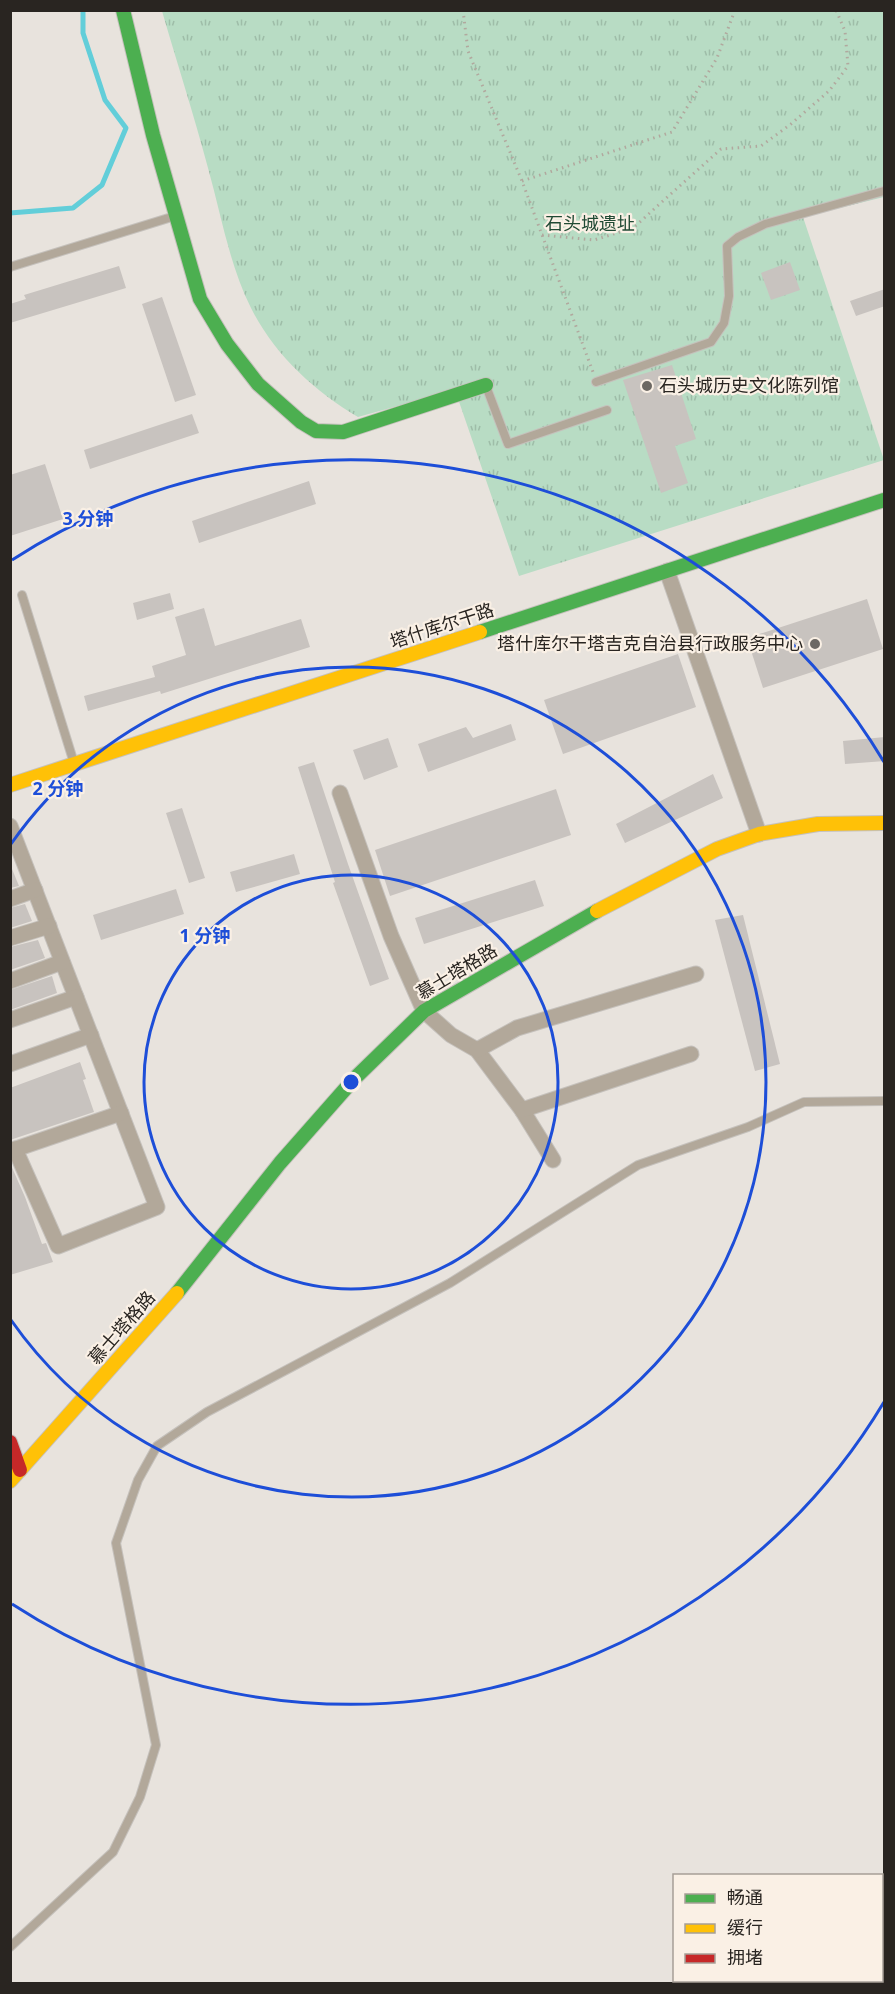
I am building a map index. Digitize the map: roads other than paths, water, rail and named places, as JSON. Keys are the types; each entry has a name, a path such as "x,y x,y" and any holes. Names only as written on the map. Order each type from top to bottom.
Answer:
{"street":[{"path":"123,10 153,135 200,299 227,344 258,384 301,422 316,431 342,432 486,385"},
{"name":"塔什库尔干路","path":"10,785 885,500"},
{"path":"667,571 759,834"},
{"path":"340,793 391,936 424,1011 451,1035 477,1050 522,1110 553,1160"},
{"name":"慕士塔格路","path":"10,1481 195,1272 287,1155 354,1079 424,1011 623,896 717,849 759,834 818,824 885,823"},
{"path":"10,826 63,962 76,997 121,1113 157,1208 58,1246 13,1150 121,1113"},
{"path":"10,899 35,890"},
{"path":"10,938 49,926"},
{"path":"10,981 63,962"},
{"path":"477,1050 518,1029 696,974"},
{"path":"10,1020 76,997"},
{"path":"10,1064 91,1035"},
{"path":"522,1110 691,1053"},
{"path":"10,1442 20,1470"}],"lane":[{"path":"597,382 711,342 724,323 727,305 727,246 738,237 765,224 885,191"},
{"path":"10,267 176,216"},
{"path":"486,385 508,444 607,410"},
{"path":"22,595 74,764"},
{"path":"10,1947 113,1852 140,1797 156,1745 116,1543 138,1480 157,1446 207,1412 450,1283 638,1166 748,1127 804,1102 885,1101"}],"waterway":[{"path":"10,213 73,208 102,185 126,128 105,100 83,33 83,10"}],"place":[{"name":"石头城历史文化陈列馆","path":"647,386"},
{"name":"塔什库尔干塔吉克自治县行政服务中心","path":"815,644"}],"park label":[{"name":"石头城遗址","path":"590,224"}]}
